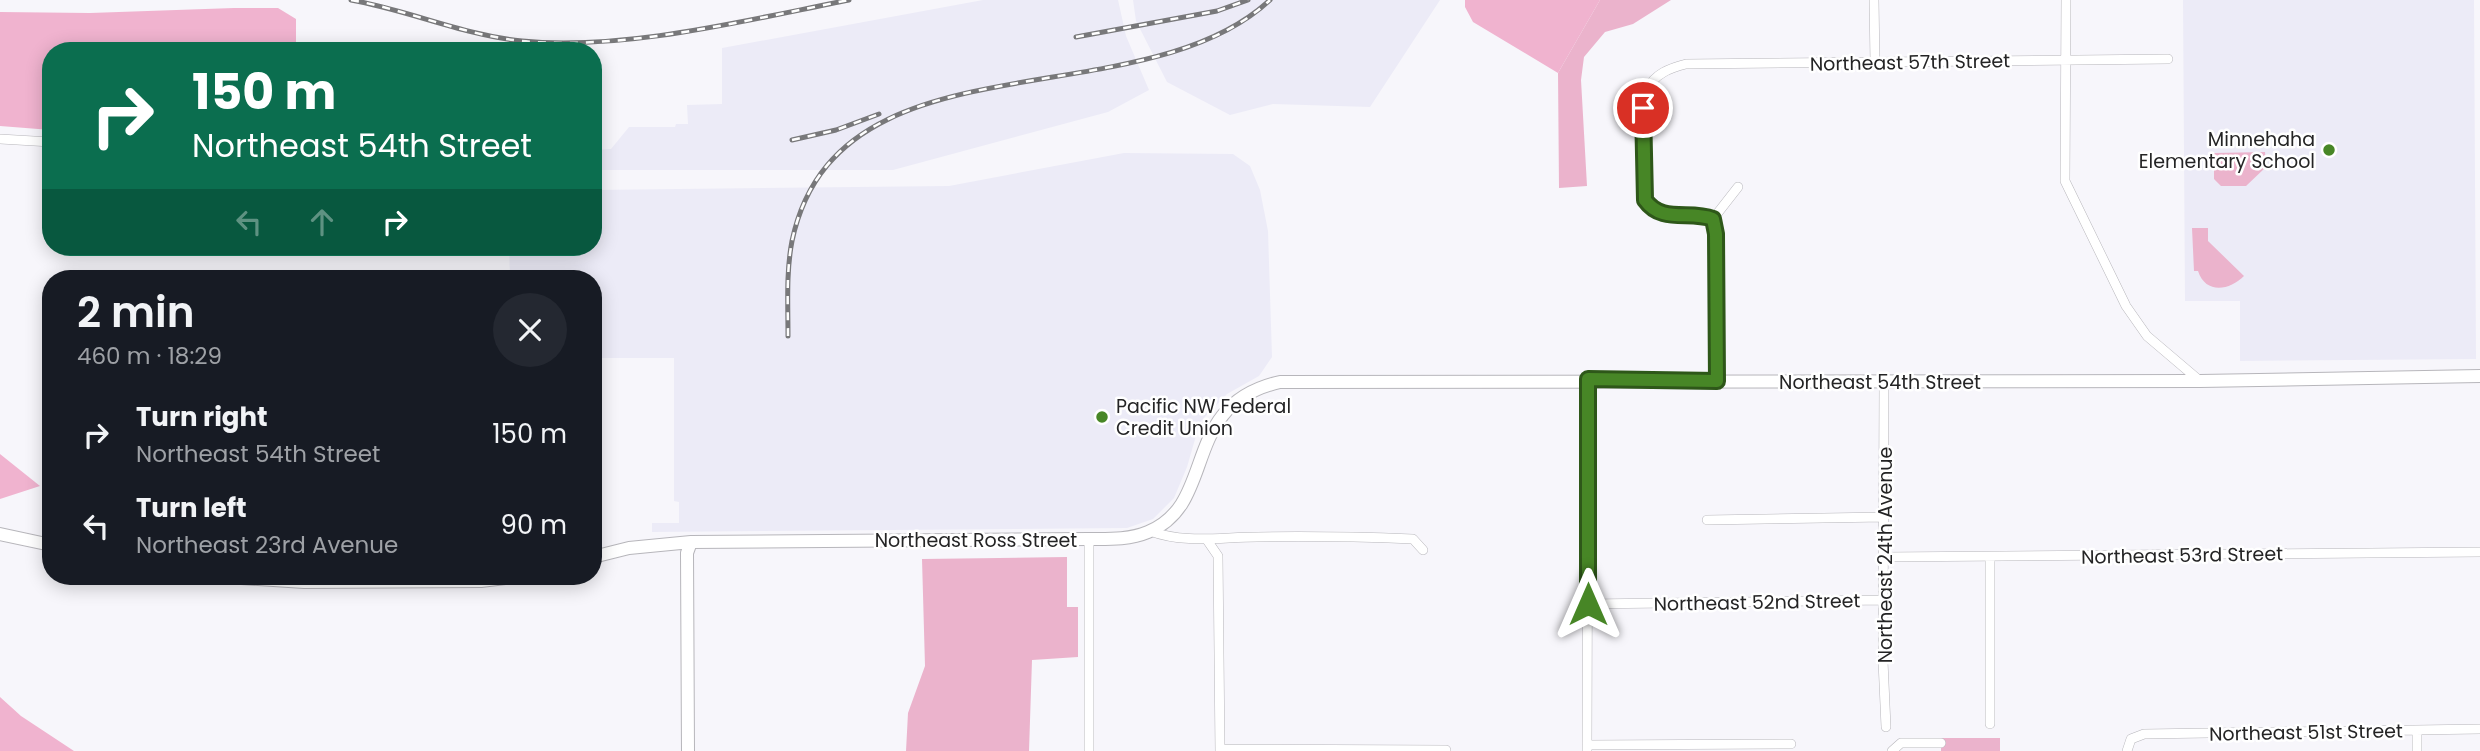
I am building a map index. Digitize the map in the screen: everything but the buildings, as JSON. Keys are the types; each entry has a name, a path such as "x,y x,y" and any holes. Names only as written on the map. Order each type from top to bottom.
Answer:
{"street":[{"path":"1874,0 1875,63"},
{"path":"2066,0 2065,181 2126,306 2147,336 2200,381"},
{"name":"Northeast 57th Street","path":"1713,219 1703,215 1665,215 1652,209 1645,200 1643,108 1647,90 1655,78 1669,68 1686,64 2168,59"},
{"path":"0,139 42,141"},
{"path":"1717,381 1716,234 1713,219 1738,187"},
{"name":"Northeast 54th Street","path":"1280,382 1588,379 2200,381 2480,376"},
{"path":"1588,379 1587,748 1791,744"},
{"name":"Northeast Ross Street","path":"602,554 629,548 691,542 1089,539 1119,538 1150,531 1181,504 1196,474 1205,442 1221,417 1235,402 1253,390 1280,382"},
{"name":"Northeast 24th Avenue","path":"1884,382 1883,600 1886,727"},
{"path":"1707,520 1884,517"},
{"path":"1150,531 1167,537 1207,540 1343,536 1413,538 1423,550"},
{"path":"0,534 42,543"},
{"path":"1089,539 1089,751"},
{"path":"1207,540 1218,556 1220,750 1446,751"},
{"path":"688,751 687,553 691,542"},
{"name":"Northeast 53rd Street","path":"1884,556 2480,552"},
{"path":"1990,557 1990,724"},
{"name":"Northeast 52nd Street","path":"1588,604 1883,600"},
{"name":"Northeast 51st Street","path":"2127,751 2133,737 2144,734 2480,730"},
{"path":"2417,731 2417,751"},
{"path":"1892,751 1901,743 1941,743"}],"shaded area":[{"path":"983,0 1118,0 1126,36 1149,90 1108,112 893,170 602,170 602,150 611,149 629,127 675,127 676,124 688,124 687,105 722,104 722,48"},
{"path":"1133,0 1440,0 1370,107 1273,104 1230,115 1167,82 1136,21"},
{"path":"1465,0 1600,0 1558,73 1473,22 1465,7"},
{"path":"1600,0 1671,0 1633,24 1605,32 1584,57 1581,80 1587,186 1559,188 1558,73"},
{"name":"Minnehaha Elementary School","path":"2183,0 2474,0 2476,359 2240,361 2240,301 2185,301"},
{"path":"278,8 296,19 296,42 42,42 42,129 0,126 0,12 90,13"},
{"path":"2265,152 2266,167 2246,186 2221,186 2214,179 2214,153"},
{"path":"1124,153 1233,154 1250,166 1260,190 1268,231 1272,357 1259,376 1227,394 1200,422 1187,467 1174,498 1153,519 1127,528 652,532 652,523 679,523 679,502 674,501 674,358 602,358 602,270 510,270 509,256 602,256 602,190 949,186"},
{"path":"2192,228 2208,228 2208,241 2244,276 2225,287 2212,287 2207,284 2198,271 2194,271"},
{"path":"0,454 40,486 0,499"},
{"path":"1067,557 1067,607 1078,607 1078,657 1032,660 1029,751 906,751 908,713 925,666 922,559"},
{"path":"0,697 21,716 74,751 0,751"},
{"path":"1941,738 2000,738 2000,751 1941,751"}],"railway":[{"path":"351,0 500,38 542,42"},
{"path":"602,42 686,32 849,0"},
{"path":"1076,37 1217,11 1248,0"},
{"path":"788,336 788,277 792,241 820,174 867,131 928,103 999,86 1146,59 1214,37 1270,0"},
{"path":"792,140 836,130 879,114"}],"place":[{"name":"Minnehaha Elementary School","path":"2329,150"},
{"name":"Pacific NW Federal Credit Union","path":"1102,417"}],"route":[{"path":"1588,604 1588,379 1717,381 1716,234 1713,219 1703,215 1665,215 1652,209 1645,200 1643,108"}]}
